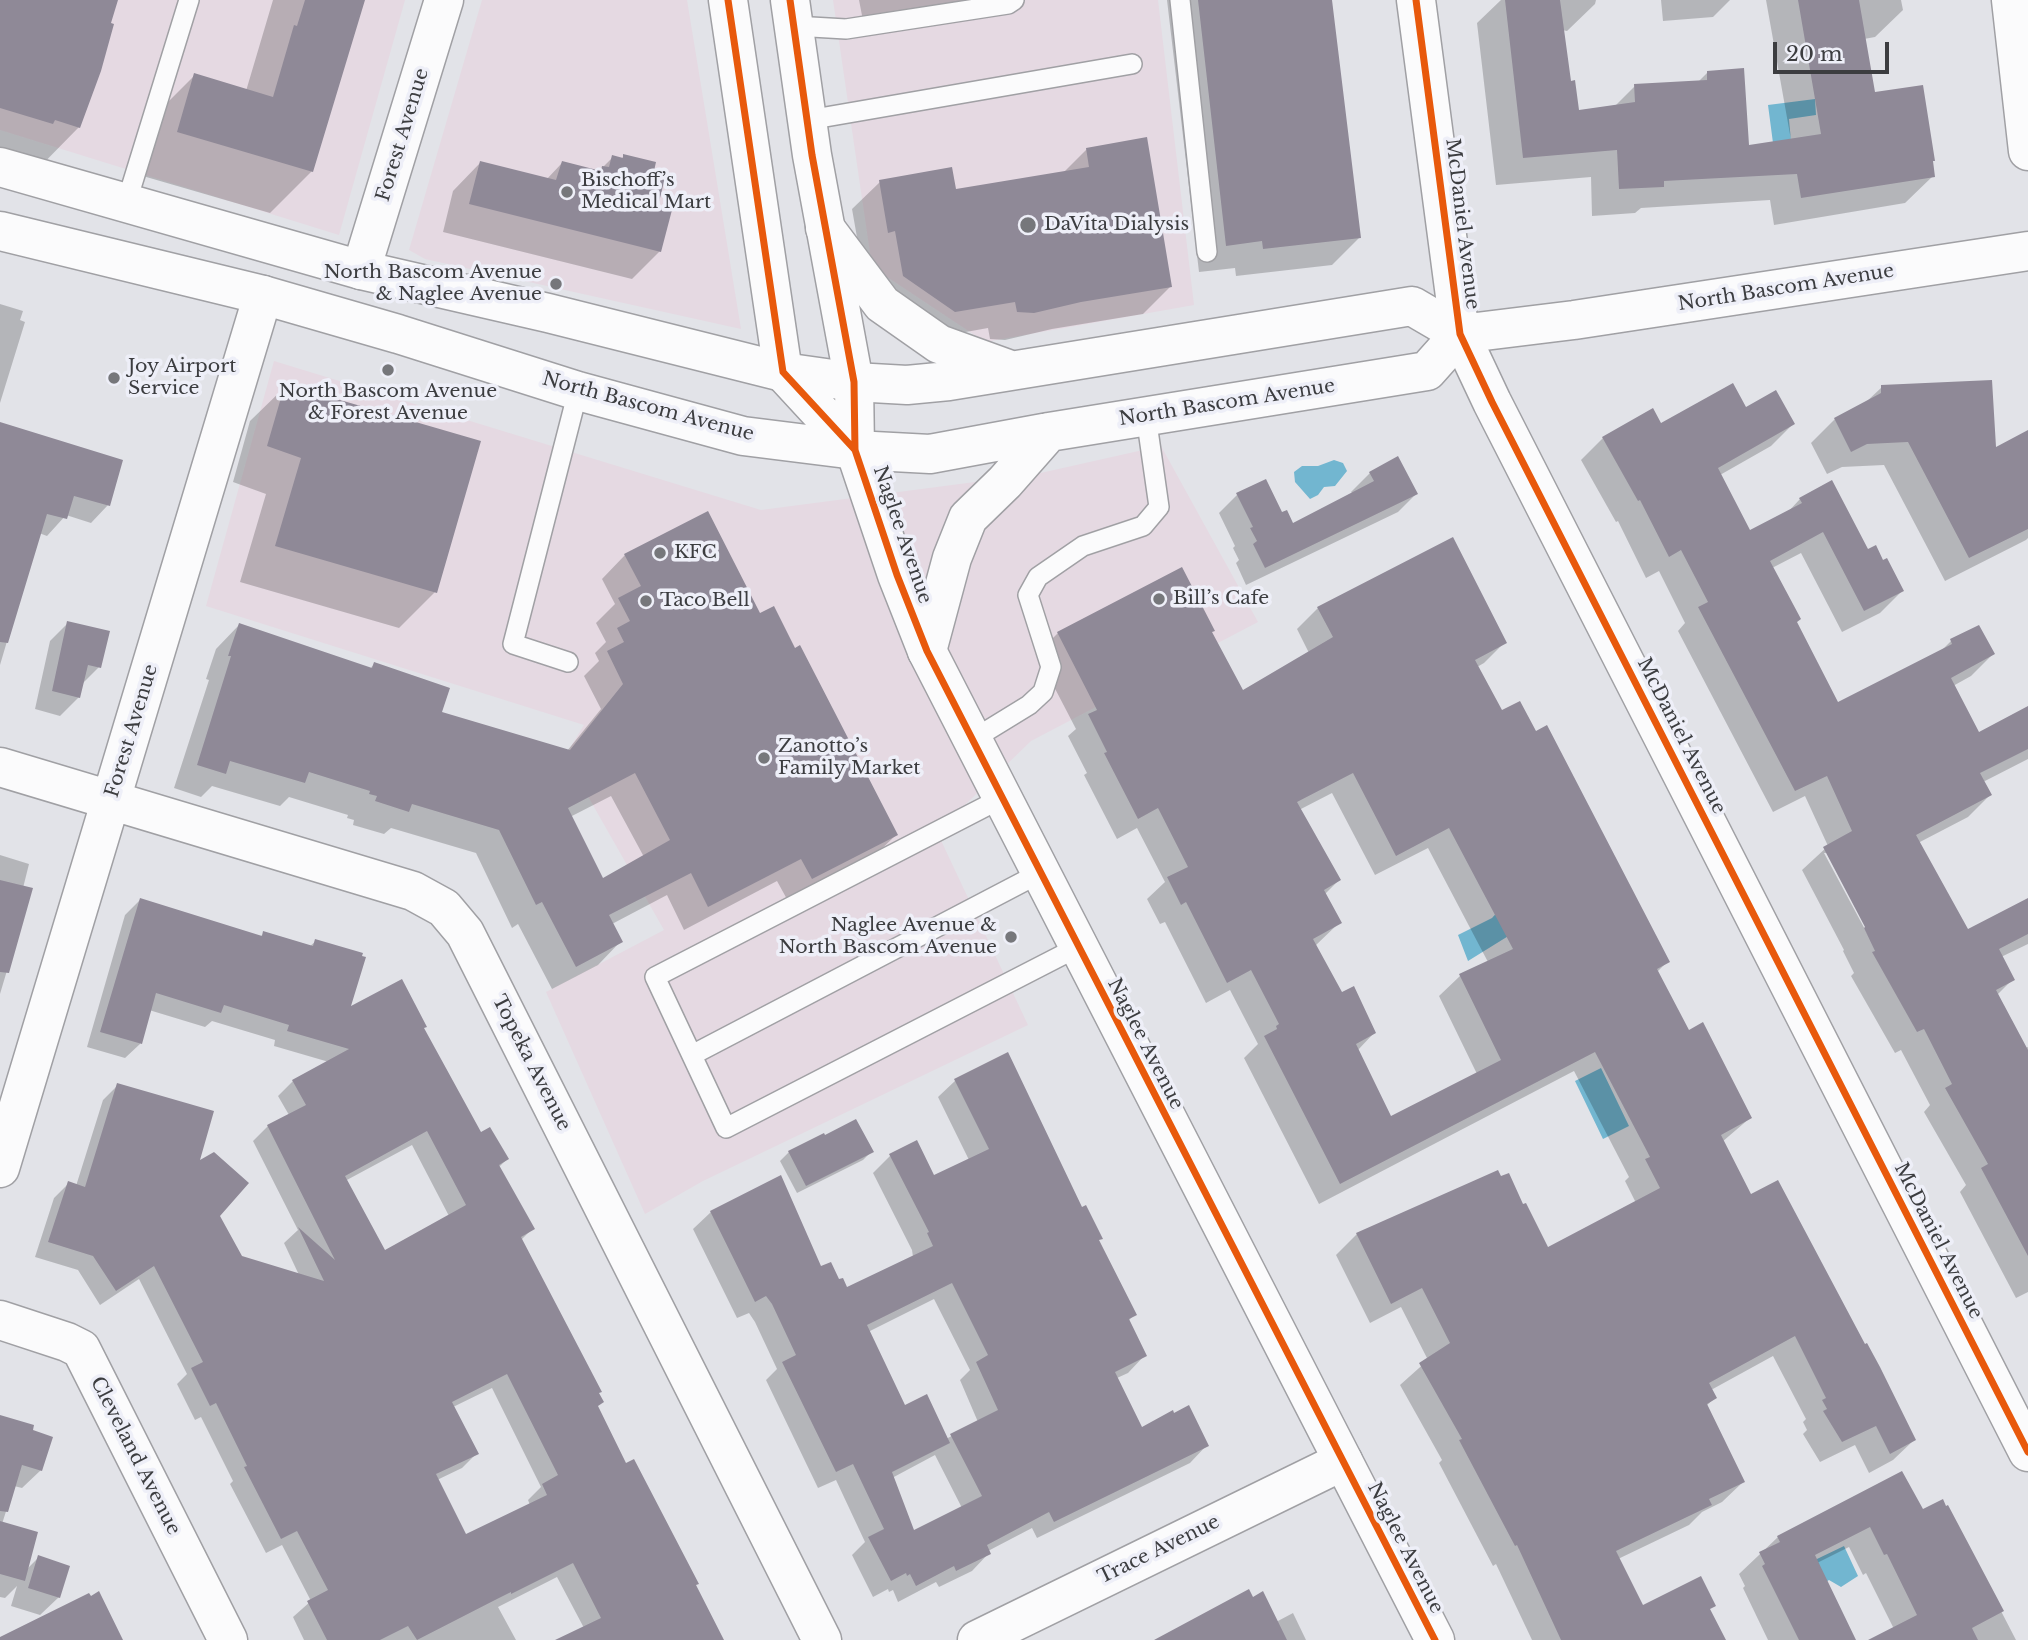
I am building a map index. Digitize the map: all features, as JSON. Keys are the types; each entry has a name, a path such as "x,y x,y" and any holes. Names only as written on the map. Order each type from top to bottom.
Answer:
{"main road":[{"name":"Forest Avenue","path":"361,270 444,0"},
{"path":"729,0 783,372"},
{"name":"McDaniel Avenue","path":"1416,0 1460,334 1492,402 2028,1452"},
{"path":"2011,0 2028,151"},
{"name":"Naglee Avenue","path":"792,13 825,228 854,382 855,450 897,575 927,651 1435,1640"},
{"path":"0,167 361,270 548,313 783,372 854,382 907,384 1013,371 1412,306 1460,334"},
{"path":"825,228 882,304 939,344 1013,371"},
{"name":"North Bascom Avenue","path":"0,231 263,295 578,391 743,436 855,450 930,454 1427,371 1460,334 1574,320 2028,251"},
{"name":"Forest Avenue","path":"0,1168 263,295"},
{"name":"Naglee Avenue","path":"783,372 855,450"},
{"path":"927,651 952,558 968,518 1005,482 1049,432"},
{"name":"Topeka Avenue","path":"0,766 413,891 444,908 465,933 822,1640"},
{"name":"Cleveland Avenue","path":"0,1320 81,1349 228,1640"},
{"name":"Trace Avenue","path":"977,1640 1343,1461"}],"lane":[{"path":"126,204 189,0"},
{"path":"792,13 846,29 1008,4 1014,0"},
{"path":"1180,0 1207,252"},
{"path":"807,120 1132,64"},
{"path":"568,662 513,644 578,391"},
{"path":"972,740 1029,705 1044,692 1051,667 1028,595 1038,577 1083,546 1143,526 1159,507 1146,416"},
{"path":"1002,798 655,977 726,1128 1077,947"},
{"path":"692,1055 1040,873"}],"shaded area":[{"path":"0,0 405,0 339,235 0,130"},
{"path":"482,0 687,0 741,329 425,259 409,250"},
{"path":"833,0 1158,0 1194,305 985,342 872,267"},
{"path":"274,361 761,510 1036,474 1161,446 1258,622 1031,741 937,832 1028,1025 703,1181 645,1214 546,992 664,930 565,756 584,725 206,606"}],"water":[{"path":"1815,99 1816,115 1789,119 1791,141 1773,143 1768,105"},
{"path":"1334,460 1343,463 1347,471 1335,486 1324,487 1318,495 1310,499 1295,482 1294,472 1302,466 1318,466"},
{"path":"1501,908 1510,935 1468,961 1458,935 1492,918"},
{"path":"1601,1068 1629,1126 1603,1139 1575,1081"},
{"path":"1844,1546 1858,1576 1841,1587 1829,1580 1815,1589 1794,1570"}],"building":[{"path":"0,0 118,0 101,71 80,128 55,120 53,124 0,108"},
{"path":"305,0 365,0 313,172 177,132 194,73 273,97 294,25 297,26"},
{"path":"1198,0 1332,0 1361,238 1263,249 1262,241 1226,246"},
{"path":"1505,0 1560,0 1571,81 1575,80 1579,110 1635,102 1634,84 1707,80 1707,71 1744,68 1749,145 1821,134 1798,0 1859,0 1875,92 1923,85 1935,177 1801,198 1797,174 1664,181 1664,187 1619,189 1617,150 1523,158"},
{"name":"DaVita Dialysis","path":"1147,137 1172,287 1081,302 1034,313 1017,312 1015,302 955,312 903,276 895,231 888,233 879,180 952,167 956,189 1089,167 1086,148"},
{"name":"Bischoff’s Medical Mart","path":"623,154 656,162 654,171 666,174 658,206 672,210 661,252 469,204 480,161 556,180 562,161 601,171 602,166 609,167 612,155 623,158"},
{"path":"1992,380 1996,447 2028,430 2028,529 1969,558 1908,442 1867,444 1851,452 1834,418 1881,393 1881,385"},
{"path":"1733,383 1746,407 1776,390 1795,424 1718,468 1750,530 1802,503 1799,498 1832,480 1868,549 1876,545 1883,560 1887,558 1904,591 1864,611 1823,532 1770,561 1801,619 1797,622 1838,702 1952,644 1950,639 1979,625 1995,654 1951,678 1979,732 2028,706 2028,749 1980,773 1992,795 1916,835 1968,929 2028,898 2028,934 1999,949 2015,980 1996,990 2028,1050 2028,1256 1981,1168 1988,1164 1945,1088 1952,1084 1924,1029 1917,1032 1872,952 1875,951 1865,927 1823,847 1852,831 1827,776 1795,791 1698,607 1708,602 1681,550 1669,557 1640,500 1638,501 1602,437 1653,408 1661,423"},
{"path":"285,384 481,441 437,593 275,546 301,458 267,446"},
{"path":"0,422 123,460 110,506 74,496 67,519 47,514 8,643 0,642"},
{"path":"1398,456 1418,494 1265,568 1253,544 1257,541 1250,528 1253,527 1236,493 1266,479 1282,512 1287,510 1293,523 1374,481 1369,472"},
{"path":"708,511 760,613 774,606 795,648 800,645 898,835 812,879 801,859 708,907 691,873 609,915 623,942 576,967 542,902 536,905 499,830 412,804 409,812 375,801 377,796 369,794 370,791 309,772 305,783 230,761 226,774 197,765 239,623 372,668 374,662 450,688 442,712 570,750 623,684 607,651 624,642 617,628 630,621 618,598 641,586 624,554","holes":["635,773 670,840 603,878 568,808"]},
{"path":"1453,537 1507,643 1475,660 1502,710 1520,701 1536,731 1547,725 1670,962 1657,969 1689,1030 1703,1022 1752,1118 1721,1135 1751,1194 1778,1180 1865,1344 1867,1343 1880,1367 1916,1440 1890,1454 1876,1426 1842,1442 1823,1411 1827,1409 1822,1400 1826,1398 1795,1336 1709,1383 1717,1398 1707,1404 1745,1482 1709,1499 1712,1505 1616,1551 1643,1605 1701,1576 1716,1606 1710,1609 1726,1640 1561,1640 1517,1545 1515,1546 1459,1440 1462,1439 1419,1363 1450,1343 1422,1288 1391,1304 1356,1233 1498,1170 1501,1176 1509,1173 1548,1247 1660,1188 1645,1159 1650,1157 1595,1052 1340,1184 1264,1036 1277,1029 1279,1024 1251,970 1227,983 1186,902 1181,905 1167,877 1188,867 1158,808 1138,819 1104,753 1107,752 1088,714 1097,710 1057,632 1182,567 1243,690 1333,637 1317,607","holes":["1353,773 1396,856 1449,828 1513,949 1459,974 1501,1060 1391,1116 1356,1044 1376,1033 1354,986 1342,992 1313,939 1342,923 1324,890 1341,880 1297,802"]},
{"path":"67,621 110,631 101,668 88,665 80,698 52,691"},
{"path":"0,880 33,888 9,973 0,972"},
{"path":"140,898 262,936 263,931 313,946 315,939 363,953 362,956 366,957 351,1006 402,979 427,1027 424,1028 481,1132 490,1127 509,1159 499,1165 535,1229 521,1237 602,1392 599,1393 604,1402 598,1406 626,1463 634,1459 699,1584 696,1585 724,1640 555,1640 601,1618 573,1563 417,1640 408,1626 380,1640 327,1640 307,1601 328,1590 297,1531 281,1539 244,1467 247,1466 216,1403 210,1406 191,1368 203,1362 154,1266 116,1291 93,1256 48,1242 68,1181 85,1187 117,1083 214,1111 200,1160 214,1152 249,1183 220,1216 242,1256 324,1281 298,1227 335,1260 267,1125 306,1105 292,1080 349,1049 287,1031 289,1025 224,1005 221,1013 156,993 142,1044 100,1032","holes":["427,1131 466,1205 385,1250 345,1176","507,1374 558,1475 542,1484 547,1495 466,1534 436,1474 479,1454 452,1402"]},
{"path":"1008,1052 1082,1207 1086,1205 1103,1239 1099,1240 1137,1315 1129,1319 1147,1356 1115,1372 1142,1427 1173,1410 1174,1413 1189,1405 1209,1446 1054,1522 1049,1512 987,1545 991,1554 956,1571 954,1566 916,1586 910,1574 907,1576 906,1573 891,1581 868,1537 884,1529 853,1464 836,1472 782,1362 796,1355 772,1304 766,1296 755,1302 710,1211 781,1175 821,1266 831,1262 839,1279 843,1278 847,1287 933,1246 927,1233 929,1232 889,1154 917,1140 934,1175 989,1149 954,1079","holes":["952,1283 988,1355 976,1362 998,1410 950,1434 982,1496 914,1530 892,1472 950,1443 927,1394 905,1405 867,1325"]},
{"path":"856,1119 874,1152 806,1186 788,1151"},
{"path":"0,1415 34,1425 33,1430 53,1437 42,1471 22,1465 8,1512 0,1511"},
{"path":"1902,1471 1923,1509 1943,1499 1946,1506 1948,1505 2004,1611 1972,1628 1978,1640 1868,1640 1917,1615 1887,1554 1884,1555 1870,1527 1815,1555 1856,1640 1799,1640 1762,1566 1765,1564 1759,1552 1780,1542 1777,1536"},
{"path":"0,1521 38,1532 25,1581 0,1574"},
{"path":"38,1555 70,1566 60,1598 28,1588"},
{"path":"1249,1589 1253,1597 1263,1591 1287,1640 1154,1640"},
{"path":"99,1591 123,1640 0,1640 0,1637 89,1593 91,1596"}],"cycle path":[{"path":"728,0 783,372 855,450"},
{"path":"790,0 812,155 854,382 855,450 897,575 927,651 1435,1640"},
{"path":"1416,0 1460,334 1492,402 2028,1452"}],"place":[{"name":"Bischoff’s Medical Mart","path":"567,192"},
{"name":"DaVita Dialysis","path":"1028,225"},
{"name":"North Bascom Avenue & Naglee Avenue","path":"556,284"},
{"name":"North Bascom Avenue & Forest Avenue","path":"388,370"},
{"name":"Joy Airport Service","path":"114,378"},
{"name":"KFC","path":"660,553"},
{"name":"Bill’s Cafe","path":"1159,599"},
{"name":"Taco Bell","path":"646,601"},
{"name":"Zanotto’s Family Market","path":"764,758"},
{"name":"Naglee Avenue & North Bascom Avenue","path":"1011,937"}]}
